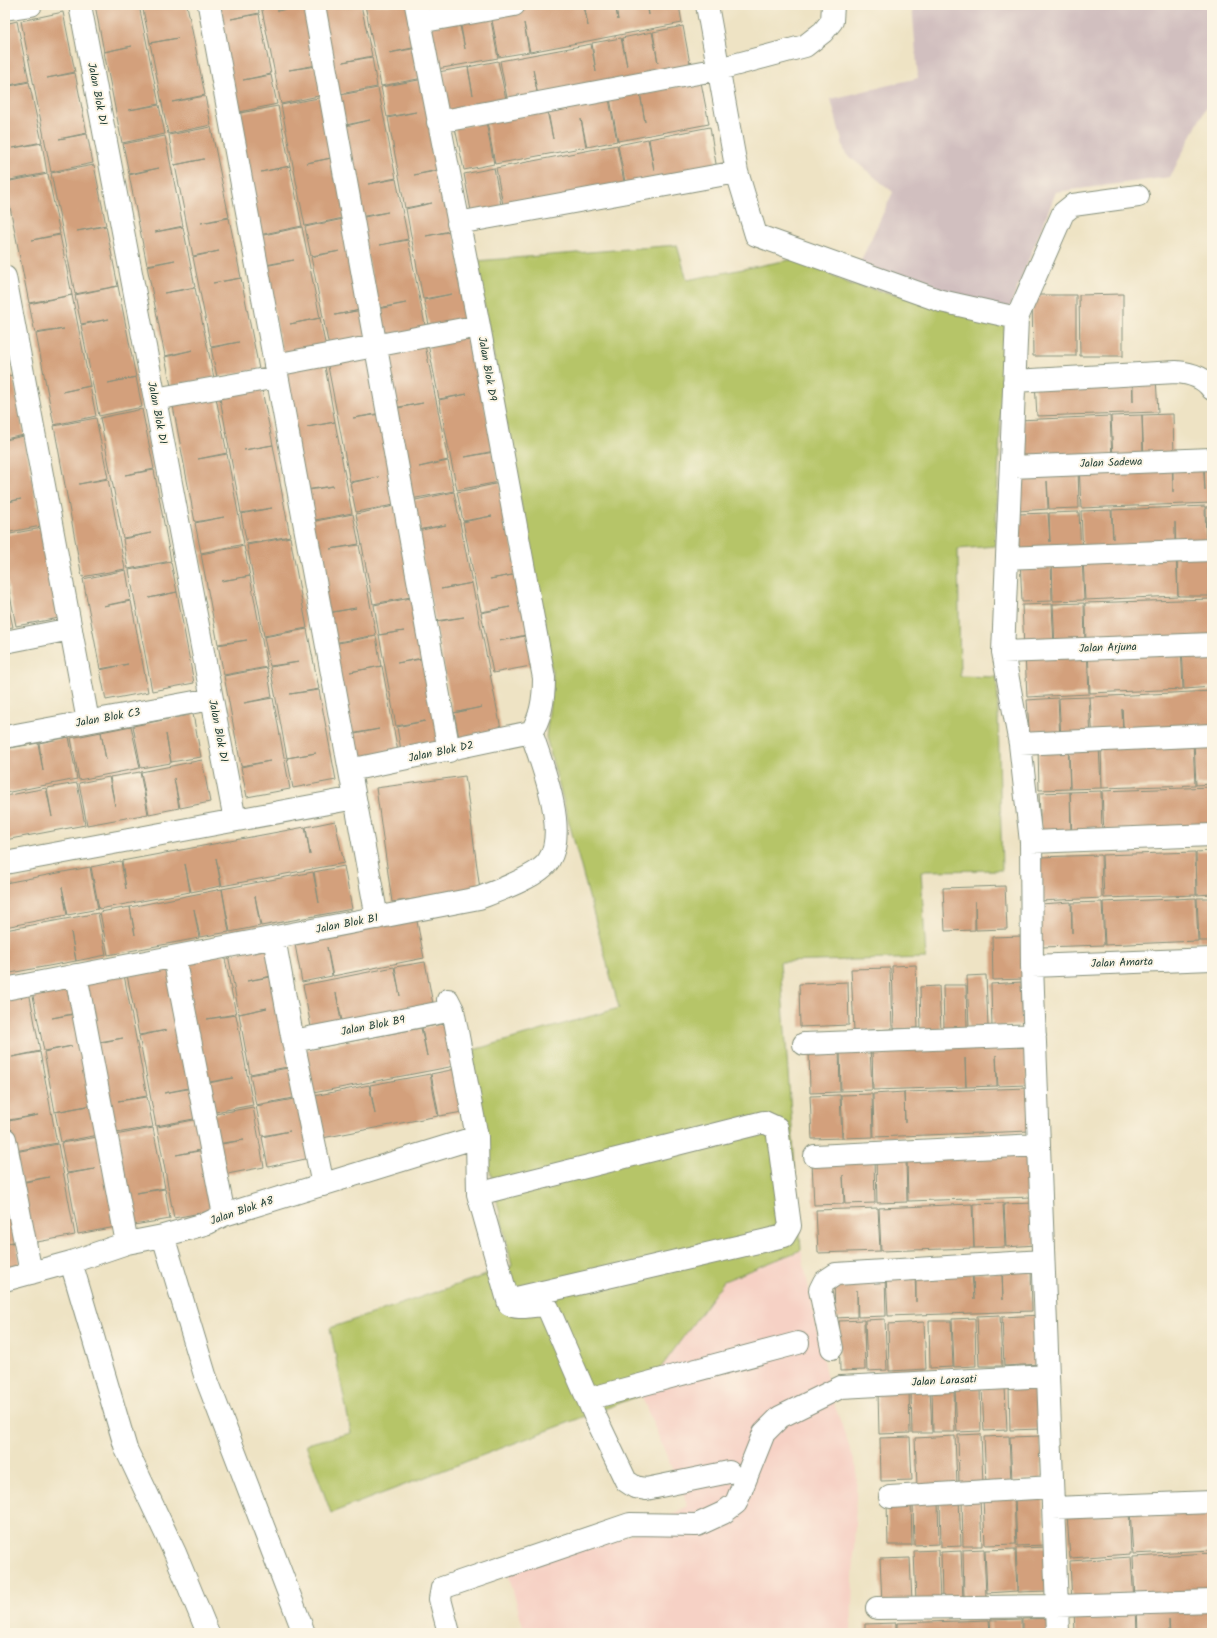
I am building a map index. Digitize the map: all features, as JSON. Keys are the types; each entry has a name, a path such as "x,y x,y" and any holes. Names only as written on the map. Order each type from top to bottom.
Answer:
{"street":[{"path":"5,9 31,5"},
{"name":"Jalan Blok D1","path":"80,5 235,820"},
{"path":"209,5 377,918"},
{"path":"314,5 449,751"},
{"path":"417,14 514,5"},
{"path":"707,5 737,172 756,235 941,301 1017,318"},
{"path":"438,122 719,69 805,46 823,32 832,21 833,5"},
{"name":"Jalan Blok D9","path":"417,14 479,326 544,678 544,695 540,712 531,732"},
{"path":"458,223 737,172"},
{"path":"1058,1633 1032,966 1031,842 1020,744 1003,652 1017,318 1063,213 1067,208 1073,205 1138,196"},
{"path":"5,277 13,362 71,629 88,721"},
{"path":"155,399 376,346 479,326"},
{"path":"1014,381 1176,372 1187,373 1207,382 1212,389"},
{"name":"Jalan Sadewa","path":"1011,467 1212,459"},
{"path":"1007,558 1212,550"},
{"path":"5,642 71,629"},
{"name":"Jalan Arjuna","path":"1003,652 1212,644"},
{"name":"Jalan Blok C3","path":"5,737 211,699"},
{"name":"Jalan Blok D2","path":"350,770 449,751 531,732"},
{"name":"Jalan Blok B1","path":"5,989 479,898 529,877 549,861 556,839 552,804 546,774 531,732"},
{"path":"1020,744 1212,735"},
{"path":"5,863 355,798"},
{"path":"1031,842 1212,835"},
{"path":"274,938 293,1041 323,1185"},
{"path":"174,957 224,1216"},
{"name":"Jalan Amarta","path":"1032,966 1212,959"},
{"path":"76,975 127,1243"},
{"name":"Jalan Blok B9","path":"293,1041 451,1005 477,1137"},
{"path":"804,1044 1035,1035"},
{"path":"478,1194 764,1122 777,1128 790,1226 784,1236 508,1300"},
{"path":"477,1137 478,1194 509,1304 516,1307 542,1305 547,1307 626,1481 635,1487 646,1489 730,1472"},
{"name":"Jalan Blok A8","path":"5,1280 71,1262 127,1243 163,1236 208,1223 224,1216 477,1137"},
{"path":"5,1139 31,1273"},
{"path":"815,1156 1039,1145"},
{"path":"163,1236 205,1375 304,1633"},
{"path":"832,1348 820,1290 824,1282 836,1274 1043,1261"},
{"path":"71,1262 126,1448 175,1553 208,1633"},
{"path":"588,1399 798,1343"},
{"name":"Jalan Larasati","path":"449,1633 440,1598 442,1588 630,1524 697,1525 723,1513 736,1503 764,1433 780,1417 841,1387 1048,1376"},
{"path":"890,1497 1053,1498 1212,1502"},
{"path":"878,1608 1057,1606 1212,1601"}],"shaded area":[{"path":"912,5 1212,5 1212,96 1170,177 1056,192 1005,319 850,284 893,192 845,153 831,99 918,78"},
{"path":"801,1250 829,1389 857,1469 851,1633 525,1633 507,1570 639,1532 688,1506 641,1395 724,1281"}],"green space":[{"path":"677,245 687,280 799,258 850,284 1005,319 995,546 958,549 960,676 997,677 1002,870 921,871 926,958 780,962 801,1250 724,1281 641,1395 331,1513 306,1444 351,1433 330,1328 512,1266 463,1053 619,1008 546,737 553,678 476,261"}],"building":[{"path":"95,5 139,5 159,104 129,110 159,105 165,134 122,143"},
{"path":"142,5 187,5 205,95 172,102 205,96 211,125 168,134"},
{"path":"213,5 258,5 259,13 231,19 259,14 271,74 243,80 271,75 277,104 235,113"},
{"path":"261,5 298,5 277,11 305,5 317,65 289,70 317,66 323,95 281,104"},
{"path":"317,5 361,5 372,56 343,62 372,57 377,87 335,95"},
{"path":"365,5 409,5 417,47 389,53 417,48 423,78 381,86"},
{"path":"428,5 460,5 429,12"},
{"path":"545,5 615,5 618,20 616,5 647,5 649,15 648,5 679,5 682,23 530,52 524,23 529,52 499,57 491,15"},
{"path":"63,12 75,72 47,78 75,73 87,133 59,139 87,134 93,163 51,172 21,21"},
{"path":"490,15 498,58 437,69 429,27 459,21 465,49 460,21"},
{"path":"17,21 29,81 5,86 5,24"},
{"path":"683,26 691,69 508,103 500,61 591,44 596,72 592,43 621,38 627,66 622,38 652,32 658,63 653,32"},
{"path":"498,61 507,104 446,115 438,72"},
{"path":"424,79 442,169 414,175 442,170 454,230 426,236 454,231 472,321 430,330 424,300 452,294 423,299 406,209 432,203 405,208 388,118 416,112 387,117 381,87"},
{"path":"29,82 42,142 13,148 42,143 47,173 5,181 5,87"},
{"path":"701,82 709,124 618,141 610,99"},
{"path":"378,88 396,178 368,184 396,179 408,239 380,245 408,240 426,330 384,339 378,309 406,303 378,308 360,218 388,212 359,217 342,127 370,120 341,126 335,96"},
{"path":"324,97 348,217 305,226 281,105"},
{"path":"609,99 617,141 587,147 581,119 586,147 495,164 487,122 547,111 553,139 548,111"},
{"path":"278,106 302,226 259,235 235,114"},
{"path":"486,122 494,164 464,170 455,128"},
{"path":"211,127 229,217 201,223 229,218 259,369 217,377 211,348 239,342 211,347 193,257 219,251 193,256 175,165 204,159 174,165 169,135"},
{"path":"710,127 717,170 626,187 618,145 648,139 654,170 649,139"},
{"path":"165,136 183,226 155,232 183,227 195,287 164,293 195,288 214,378 171,386 165,357 193,350 165,356 147,266 175,260 147,265 129,175 159,168 129,174 123,144"},
{"path":"617,145 625,187 504,210 496,168"},
{"path":"94,165 106,225 77,231 106,226 118,286 75,294 51,173"},
{"path":"494,168 502,210 472,216 464,174"},
{"path":"48,174 60,234 32,240 60,235 72,295 29,303 5,182"},
{"path":"348,218 372,339 329,347 311,257 340,251 311,256 305,227"},
{"path":"302,227 326,348 283,356 265,266 294,260 265,265 259,236"},
{"path":"118,286 142,407 99,416 81,325 109,319 81,324 75,295"},
{"path":"1123,294 1123,356 1080,356 1079,295"},
{"path":"72,295 96,416 54,425 36,334 64,329 35,333 29,304"},
{"path":"1032,295 1076,295 1076,356 1033,356"},
{"path":"470,331 494,451 465,457 494,452 499,482 457,490 439,400 467,394 439,399 427,339"},
{"path":"424,340 448,460 419,467 448,461 454,491 411,499 393,409 423,403 393,408 381,348"},
{"path":"370,353 381,413 353,418 381,414 399,504 356,512 350,483 379,477 350,482 327,361"},
{"path":"324,361 352,513 310,521 304,491 333,486 304,490 281,369"},
{"path":"13,375 24,435 5,439 5,377"},
{"path":"1156,378 1158,412 1037,416 1035,382 1132,379 1133,402 1133,379"},
{"path":"261,385 290,536 247,544 241,514 272,508 241,513 219,393"},
{"path":"215,393 227,453 198,459 227,454 244,544 201,553 195,523 224,517 195,522 172,401"},
{"path":"142,409 154,469 125,475 154,470 171,561 128,569 123,539 151,533 123,538 100,418"},
{"path":"1173,414 1174,457 1144,458 1142,415"},
{"path":"1142,415 1143,458 1113,459 1111,416"},
{"path":"1110,416 1112,459 1019,463 1018,420"},
{"path":"96,418 108,478 79,484 108,479 125,569 82,577 54,426"},
{"path":"24,436 41,526 5,533 5,503 21,499 5,502 5,440"},
{"path":"1203,460 1205,491 1204,460 1212,460 1212,503 1081,508 1079,465 1172,461 1173,492 1173,461"},
{"path":"1078,465 1079,508 1049,509 1047,481 1048,509 1018,511 1016,468"},
{"path":"500,483 530,634 499,641 530,635 536,665 493,673 481,613 510,607 481,612 463,522 492,516 463,521 457,492"},
{"path":"454,492 502,734 460,743 454,713 482,707 453,713 435,622 464,617 435,621 417,531 446,525 417,530 411,501"},
{"path":"399,505 416,596 373,604 356,514"},
{"path":"1205,506 1206,550 1176,551 1175,522 1175,551 1083,555 1081,511 1111,510 1113,539 1112,510"},
{"path":"1212,506 1212,549 1207,550 1206,507"},
{"path":"1079,512 1081,554 1019,557 1018,514 1048,513 1050,542 1049,513"},
{"path":"353,514 359,544 330,549 359,545 376,635 333,643 328,613 356,608 327,613 310,522"},
{"path":"42,528 59,618 16,626 5,569 5,535"},
{"path":"290,537 307,628 264,636 247,545"},
{"path":"244,546 267,667 224,675 218,645 247,640 218,644 201,554"},
{"path":"1212,552 1212,595 1210,595 1208,565 1209,596 1178,596 1177,553"},
{"path":"1176,553 1178,596 1085,600 1083,557"},
{"path":"1082,557 1084,600 1053,601 1052,558"},
{"path":"1051,558 1052,601 1022,602 1020,559"},
{"path":"171,562 194,683 152,691 129,570"},
{"path":"126,570 131,600 103,606 131,601 148,692 106,700 100,670 128,664 100,669 83,579"},
{"path":"5,591 13,627 5,628"},
{"path":"416,597 427,657 397,663 427,658 445,749 402,756 397,727 425,721 396,726 374,605"},
{"path":"1212,599 1212,642 1086,646 1085,603"},
{"path":"1084,603 1085,646 1055,647 1053,604"},
{"path":"1052,604 1054,647 1024,648 1022,605"},
{"path":"307,629 319,689 290,694 319,690 336,780 293,788 270,667 299,662 270,666 264,637"},
{"path":"376,636 381,666 350,672 382,666 399,757 356,765 350,735 379,729 350,734 333,644"},
{"path":"1212,644 1212,687 1184,689 1182,646"},
{"path":"1181,646 1183,689 1090,693 1088,650"},
{"path":"1087,650 1089,694 1027,697 1025,653"},
{"path":"267,668 272,697 244,703 273,698 290,789 247,797 241,767 270,761 241,766 224,676"},
{"path":"1212,691 1212,734 1124,738 1122,709 1123,738 1093,740 1090,697"},
{"path":"1089,697 1091,740 1061,741 1059,698"},
{"path":"1058,698 1060,741 1030,743 1027,700"},
{"path":"193,714 201,757 171,762 166,734 171,763 141,768 133,726"},
{"path":"131,726 140,768 79,780 71,738"},
{"path":"69,737 77,779 5,793 5,749 38,743 43,771 39,743"},
{"path":"1193,741 1195,785 1102,788 1101,745"},
{"path":"1194,741 1212,741 1212,784 1196,785"},
{"path":"1099,745 1101,788 1070,789 1069,746"},
{"path":"1068,746 1070,789 1039,790 1038,747"},
{"path":"202,760 210,802 180,808 174,778 179,808 149,814 141,772"},
{"path":"140,772 148,814 87,825 79,783 109,777 115,806 110,777"},
{"path":"465,776 480,890 392,902 376,788"},
{"path":"77,783 85,825 5,840 5,796 46,788 52,817 47,788"},
{"path":"1212,787 1212,830 1104,834 1102,791"},
{"path":"1101,791 1102,835 1072,836 1070,792"},
{"path":"1070,792 1071,836 1041,837 1039,793"},
{"path":"335,821 344,863 222,886 216,858 221,886 191,892 185,864 190,892 99,909 91,867 121,861 126,889 122,861 305,827 310,855 306,827"},
{"path":"1212,851 1212,894 1197,895 1196,852"},
{"path":"1195,852 1196,895 1104,898 1102,855"},
{"path":"1101,855 1102,898 1040,901 1039,857"},
{"path":"344,866 352,909 261,926 255,896 260,926 230,932 222,889 313,872 319,903 314,872"},
{"path":"90,867 98,909 68,915 62,887 67,915 5,927 5,883"},
{"path":"1005,886 1007,929 976,930 975,901 975,930 945,931 943,888"},
{"path":"222,889 229,932 200,937 194,909 199,938 108,955 100,912"},
{"path":"1196,898 1198,941 1105,945 1103,902"},
{"path":"1197,898 1212,898 1212,941 1199,941"},
{"path":"1071,902 1072,933 1072,903 1102,902 1104,945 1042,947 1040,904"},
{"path":"98,913 106,955 5,974 5,930"},
{"path":"416,916 424,958 333,976 327,947 332,976 302,982 294,939"},
{"path":"1022,936 1024,979 993,980 992,937"},
{"path":"270,945 276,975 247,981 276,976 293,1066 250,1074 228,954"},
{"path":"224,954 236,1014 207,1019 236,1015 253,1105 210,1113 204,1084 233,1078 204,1083 181,962"},
{"path":"425,962 433,1004 342,1021 336,993 341,1021 311,1027 303,985 394,967 400,996 395,967"},
{"path":"916,965 918,1028 894,1029 892,966"},
{"path":"170,967 193,1087 164,1093 193,1088 199,1118 156,1126 139,1036 167,1030 139,1035 127,975"},
{"path":"890,968 892,1029 854,1031 851,969"},
{"path":"124,975 147,1096 118,1101 147,1097 153,1127 110,1134 93,1044 123,1038 93,1043 81,983"},
{"path":"986,975 988,1027 969,1027 967,976"},
{"path":"848,982 849,1025 800,1027 799,984"},
{"path":"1021,982 1023,1025 992,1027 991,984"},
{"path":"75,983 81,1012 52,1018 81,1013 98,1104 55,1112 44,1052 72,1046 44,1051 32,991"},
{"path":"943,985 966,985 967,1028 944,1029"},
{"path":"939,986 941,1029 921,1030 920,987"},
{"path":"29,991 40,1051 12,1057 40,1052 57,1143 15,1151 9,1121 38,1115 9,1120 5,1099 5,996"},
{"path":"452,1022 460,1065 308,1094 300,1051 421,1028 427,1056 422,1028"},
{"path":"1027,1042 1028,1085 998,1086 996,1055 997,1086 873,1090 872,1047"},
{"path":"870,1047 872,1090 841,1091 840,1048"},
{"path":"809,1049 839,1049 840,1092 810,1093"},
{"path":"293,1067 298,1097 256,1105 250,1075"},
{"path":"461,1068 469,1111 439,1116 431,1074"},
{"path":"430,1074 438,1116 317,1139 309,1097 369,1085 375,1114 370,1085"},
{"path":"1028,1088 1030,1131 874,1137 873,1094"},
{"path":"872,1094 873,1137 843,1138 841,1095"},
{"path":"840,1095 842,1138 812,1139 810,1096"},
{"path":"299,1098 310,1158 268,1167 262,1137 290,1131 262,1136 256,1106"},
{"path":"98,1104 104,1134 61,1142 55,1112"},
{"path":"253,1107 264,1167 222,1175 216,1145 244,1140 216,1144 210,1115"},
{"path":"199,1119 205,1149 176,1155 205,1150 216,1210 174,1218 157,1127"},
{"path":"153,1128 165,1188 136,1193 165,1189 170,1219 128,1226 110,1136"},
{"path":"104,1136 121,1226 78,1234 67,1174 95,1169 67,1173 61,1143"},
{"path":"58,1144 75,1235 32,1243 21,1183 49,1177 21,1182 15,1152"},
{"path":"1031,1154 1032,1197 908,1201 907,1158"},
{"path":"906,1158 907,1202 877,1203 876,1159"},
{"path":"874,1159 875,1203 845,1204 843,1175 844,1204 814,1205 812,1162"},
{"path":"5,1184 17,1241 5,1244"},
{"path":"1003,1203 1005,1247 974,1248 973,1204"},
{"path":"1035,1203 1036,1245 1006,1247 1004,1204"},
{"path":"972,1204 974,1248 881,1251 879,1208"},
{"path":"878,1208 880,1251 818,1253 816,1210"},
{"path":"17,1242 22,1272 5,1275 5,1244"},
{"path":"1031,1271 1032,1311 888,1316 886,1276 915,1275 916,1302 916,1275 972,1273 974,1300 973,1273"},
{"path":"885,1276 886,1316 858,1317 857,1290 857,1317 835,1318 834,1278"},
{"path":"1000,1315 1002,1366 979,1366 977,1316"},
{"path":"1042,1315 1043,1364 1004,1366 1002,1317"},
{"path":"975,1318 976,1366 954,1367 952,1319"},
{"path":"885,1319 887,1370 867,1371 865,1320"},
{"path":"864,1320 865,1370 840,1371 839,1321"},
{"path":"929,1321 951,1321 953,1367 930,1368"},
{"path":"924,1322 926,1369 889,1371 888,1324"},
{"path":"1040,1386 1041,1429 1010,1430 1009,1387"},
{"path":"1005,1387 1007,1430 984,1431 982,1388"},
{"path":"955,1388 980,1388 981,1431 957,1432"},
{"path":"930,1389 932,1433 912,1433 911,1390"},
{"path":"954,1389 955,1432 933,1432 932,1390"},
{"path":"909,1390 910,1433 879,1434 878,1391"},
{"path":"981,1434 983,1484 959,1485 958,1435"},
{"path":"955,1436 957,1485 917,1486 915,1438"},
{"path":"1009,1436 1011,1483 986,1484 984,1437"},
{"path":"1041,1436 1042,1479 1012,1480 1010,1437"},
{"path":"910,1437 912,1480 881,1481 880,1438"},
{"path":"1043,1496 1045,1545 1017,1546 1015,1497"},
{"path":"1014,1497 1016,1544 985,1545 983,1498"},
{"path":"959,1498 961,1546 941,1547 940,1499"},
{"path":"980,1498 982,1546 963,1546 962,1499"},
{"path":"938,1501 939,1544 914,1545 913,1502"},
{"path":"887,1502 911,1502 912,1545 888,1545"},
{"path":"1212,1507 1212,1550 1133,1554 1130,1511"},
{"path":"1129,1511 1131,1554 1070,1558 1067,1514"},
{"path":"1047,1547 1048,1591 1018,1592 1016,1548"},
{"path":"984,1549 986,1597 964,1598 963,1550"},
{"path":"1015,1549 1017,1591 987,1593 985,1550"},
{"path":"938,1550 940,1601 916,1602 914,1551"},
{"path":"961,1551 963,1602 942,1602 941,1552"},
{"path":"1212,1553 1212,1596 1135,1601 1133,1557"},
{"path":"1131,1557 1134,1601 1072,1604 1070,1561"},
{"path":"910,1558 912,1602 882,1603 880,1559"},
{"path":"1212,1604 1212,1633 1170,1633 1169,1620 1169,1633 1138,1633 1137,1607"},
{"path":"1136,1607 1137,1633 1075,1633 1074,1609"},
{"path":"1052,1618 1053,1633 1022,1633 1022,1619"},
{"path":"1021,1619 1021,1633 991,1633 990,1620"},
{"path":"989,1620 990,1633 897,1633 897,1623"},
{"path":"896,1623 896,1633 865,1633 865,1624"}]}
